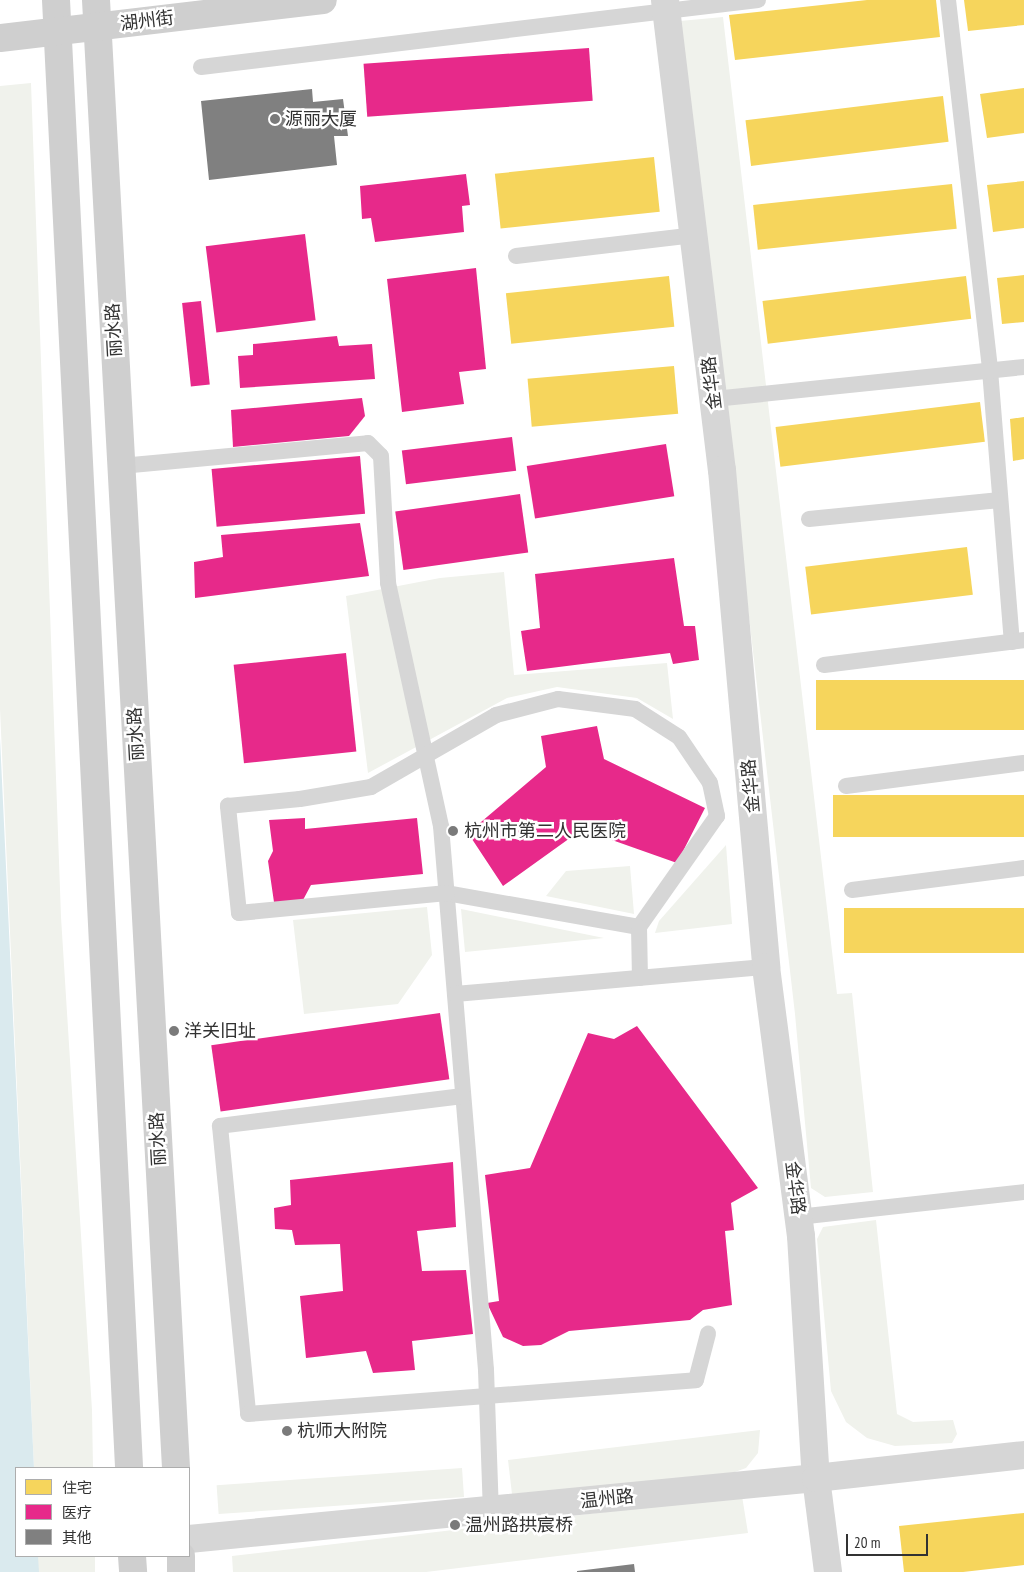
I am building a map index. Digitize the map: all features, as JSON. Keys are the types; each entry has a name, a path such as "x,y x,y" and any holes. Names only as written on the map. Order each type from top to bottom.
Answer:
{"main road":[{"path":"56,0 128,1467"},
{"name":"丽水路","path":"96,0 176,1467"},
{"name":"湖州街","path":"0,38 323,0"},
{"path":"132,1557 133,1572"},
{"path":"180,1557 181,1572"}],"street":[{"name":"金华路","path":"666,6 714,399 766,967 798,1217 816,1478 828,1572"},
{"name":"温州路","path":"190,1539 816,1478 1024,1455"}],"lane":[{"path":"201,67 666,6 758,0"},
{"path":"824,665 1018,641 1000,500 990,370 948,0"},
{"path":"516,256 694,236"},
{"path":"714,399 1024,367"},
{"path":"121,466 368,443 381,456 388,583 441,826 487,1396 491,1510"},
{"path":"809,518 1000,500"},
{"path":"639,927 447,893 239,913 228,806 300,799 371,787 496,715 558,699 635,709 679,737 710,782 717,816 639,927 640,978"},
{"path":"846,786 1024,762"},
{"path":"852,890 1024,868"},
{"path":"455,994 766,967"},
{"path":"463,1096 220,1126 248,1414 696,1380 708,1334"},
{"path":"798,1217 1024,1192"}],"shaded area":[{"path":"723,17 837,994 852,993 873,1192 825,1197 811,1188 795,1014 680,21"},
{"path":"31,83 61,917 92,1410 93,1467 34,1467 0,709 0,86"},
{"path":"504,572 514,675 667,663 673,719 637,698 557,687 507,698 368,773 346,596 440,578"},
{"path":"0,738 34,1467 15,1467 15,1557 38,1557 39,1572 0,1572"},
{"path":"726,845 732,924 655,933 659,921"},
{"path":"630,866 634,914 546,896 566,871"},
{"path":"427,907 432,955 398,1004 304,1014 293,920"},
{"path":"461,909 604,938 465,952"},
{"path":"876,1220 897,1414 913,1422 953,1420 957,1434 952,1443 895,1446 867,1438 846,1422 831,1391 817,1239 823,1227"},
{"path":"760,1430 758,1453 746,1468 721,1477 512,1494 508,1460"},
{"path":"462,1468 464,1497 219,1514 217,1485"},
{"path":"742,1496 748,1533 426,1572 233,1572 232,1556"},
{"path":"38,1557 95,1557 95,1572 38,1572"}],"building: 住宅":[{"path":"867,0 936,0 940,37 735,60 729,15"},
{"path":"964,0 1024,0 1024,25 968,31"},
{"path":"1024,88 1024,133 987,138 980,94"},
{"path":"943,96 949,142 751,166 745,120"},
{"path":"654,157 660,212 501,228 495,174"},
{"path":"1024,181 1024,228 993,232 987,185"},
{"path":"952,184 957,229 758,250 753,205"},
{"path":"1024,275 1024,322 1002,324 997,278"},
{"path":"669,276 674,327 511,344 506,293"},
{"path":"966,276 971,319 768,344 763,301"},
{"path":"674,366 678,414 532,427 528,379"},
{"path":"980,402 985,442 780,467 776,427"},
{"path":"1024,417 1024,459 1013,461 1010,419"},
{"path":"967,547 973,595 811,615 805,567"},
{"path":"816,680 1024,680 1024,730 816,730"},
{"path":"833,795 1024,795 1024,837 833,837"},
{"path":"844,908 1024,908 1024,953 844,953"},
{"path":"1024,1513 1024,1565 963,1572 904,1572 899,1526"}],"building: 医疗":[{"path":"589,48 593,101 367,117 364,64"},
{"path":"466,174 470,205 462,206 464,232 375,242 371,218 362,219 360,186"},
{"path":"305,234 316,320 216,333 206,246"},
{"path":"476,268 486,369 459,372 464,404 402,412 387,279"},
{"path":"201,301 210,385 191,387 182,303"},
{"path":"337,336 339,346 372,344 375,379 240,388 238,356 253,355 253,344"},
{"path":"362,398 365,416 349,436 233,447 231,410"},
{"path":"512,437 516,471 406,484 402,451"},
{"path":"666,444 674,496 535,518 527,466"},
{"path":"360,456 365,514 217,527 212,469"},
{"path":"520,494 528,552 403,570 395,512"},
{"path":"360,523 369,576 195,598 194,562 223,557 221,535"},
{"path":"674,558 684,626 695,626 699,660 673,664 670,653 527,671 521,631 540,628 535,574"},
{"path":"346,653 356,751 244,763 234,665"},
{"path":"597,726 604,759 705,808 677,863 595,834 570,838 503,886 468,833 546,767 541,736"},
{"path":"305,818 305,829 417,818 423,874 311,885 303,900 275,909 268,861 273,851 269,820"},
{"path":"440,1013 449,1079 221,1111 211,1045"},
{"path":"637,1026 758,1188 731,1203 734,1230 725,1231 732,1305 703,1310 690,1320 569,1331 541,1345 523,1346 503,1337 487,1303 499,1301 485,1175 530,1168 588,1033 614,1039"},
{"path":"453,1162 456,1227 417,1231 422,1271 466,1270 473,1334 412,1341 415,1370 373,1373 366,1351 306,1358 300,1296 343,1291 340,1244 295,1245 292,1230 275,1229 274,1208 291,1205 290,1180"}],"building: 其他":[{"name":"源丽大厦","path":"312,89 313,102 343,99 348,136 334,136 337,165 209,180 201,101"},
{"path":"634,1564 635,1572 577,1572 577,1571"}],"place":[{"name":"源丽大厦","path":"275,119"},
{"name":"杭州市第二人民医院","path":"453,831"},
{"name":"洋关旧址","path":"174,1031"},
{"name":"杭师大附院","path":"287,1431"},
{"name":"温州路拱宸桥","path":"455,1525"}]}
